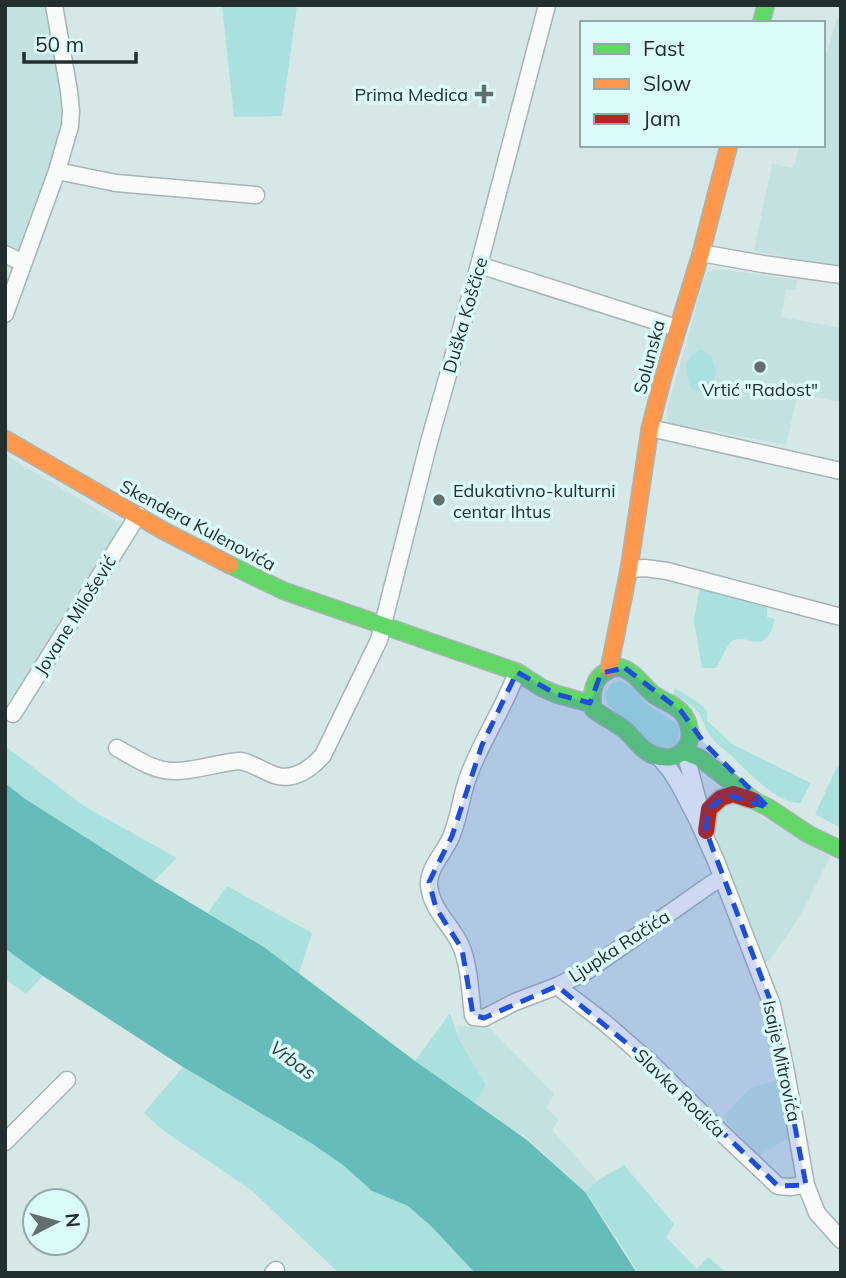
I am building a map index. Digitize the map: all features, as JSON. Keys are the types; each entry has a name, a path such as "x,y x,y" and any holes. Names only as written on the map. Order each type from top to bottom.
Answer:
{"main road":[{"name":"Solunska","path":"609,668 627,576 650,428 728,147"},
{"name":"Skendera Kulenovića","path":"5,439 138,516 274,587 519,673 581,681"},
{"name":"Solunska","path":"627,576 629,652 642,683"},
{"path":"688,723 690,739 685,752 668,759 649,754 628,733 593,709 592,694 581,681 609,668 625,668 632,672 654,694 681,711 705,744 762,805"},
{"name":"Skendera Kulenovića","path":"519,673 556,694 592,704"},
{"path":"685,752 700,758 762,805 808,834 841,850"},
{"path":"706,831 709,809 721,798 733,794 762,805"}],"street":[{"path":"5,314 57,171 70,126 69,91 54,5"},
{"name":"Duška Koščice","path":"382,625 547,5"},
{"path":"57,171 116,183 256,195"},
{"path":"701,253 841,275"},
{"path":"5,254 23,263"},
{"path":"479,265 677,328"},
{"path":"650,428 841,471"},
{"name":"Jovane Milošević","path":"13,715 138,516"},
{"path":"627,576 645,568 667,571 841,617"},
{"path":"117,748 153,767 174,771 240,761 278,776 292,776 303,772 323,755 379,640 382,625"},
{"name":"Ljupka Račića","path":"519,673 482,745 467,780 452,836 431,872 429,882 436,908 463,949 473,1015 484,1018 587,971 722,878"},
{"name":"Isaije Mitrovića","path":"685,752 716,861 772,1005 806,1185 811,1200 841,1255"},
{"name":"Isaije Mitrovića","path":"659,757 680,786 716,861"},
{"name":"Slavka Rodića","path":"557,986 652,1064 778,1186 806,1185"},
{"path":"5,1142 67,1080"},
{"name":"Isaije Mitrovića","path":"824,1223 841,1240"}],"highlighted area":[{"path":"625,668 681,711 705,744 769,808 728,795 709,809 706,831 772,1005 806,1185 778,1186 652,1064 557,986 484,1018 473,1015 462,949 436,908 429,882 452,836 482,745 517,672 556,694 590,703 601,673"}],"shaded area":[{"path":"5,5 47,5 66,112 39,203 20,251 5,243"},
{"path":"222,5 297,5 282,116 234,117"},
{"path":"837,18 841,20 841,267 754,251 772,164 793,168 799,147 825,147 825,59"},
{"name":"Vrtić \"Radost\"","path":"718,269 797,280 795,290 786,289 781,317 841,328 841,402 803,395 797,397 786,445 675,426 668,421 667,409 703,279 707,272"},
{"path":"701,350 711,356 715,376 712,389 698,392 691,387 686,363 693,354"},
{"path":"5,455 125,526 5,707"},
{"path":"700,586 767,604 767,617 775,619 771,632 760,641 736,639 731,642 716,668 702,668 694,621"},
{"path":"621,681 632,687 649,706 676,723 680,730 678,745 660,750 608,705 605,694 612,683"},
{"path":"675,688 707,710 707,721 732,744 811,783 800,803 773,793 720,746 711,737 694,708 673,695"},
{"path":"5,746 84,806 177,858 154,881 24,798 5,783"},
{"path":"837,767 841,768 841,828 815,814"},
{"path":"736,802 830,857 799,918 769,961 763,964 712,830 717,810"},
{"path":"227,886 312,933 299,973 264,947 208,913"},
{"path":"5,948 43,976 26,994 5,979"},
{"path":"450,1013 459,1039 486,1085 473,1105 415,1061"},
{"path":"485,1023 554,1094 546,1108 559,1119 552,1130 597,1181 585,1192 526,1137 473,1105 486,1084 459,1039 456,1026 478,1027"},
{"path":"183,1067 311,1143 343,1165 372,1191 408,1206 432,1227 475,1273 339,1273 251,1190 164,1131 144,1113"},
{"path":"781,1080 791,1139 758,1156 723,1117 751,1087"},
{"path":"624,1165 674,1224 666,1237 697,1269 708,1257 727,1273 638,1273 585,1192 597,1181"}],"water":[{"name":"Vrbas","path":"5,783 154,881 264,947 415,1061 527,1140 585,1192 637,1273 475,1273 432,1227 408,1206 372,1191 343,1165 311,1143 183,1067 15,956 5,948"}],"traffic: fast":[{"path":"762,21 766,5"},
{"path":"230,565 284,591 517,672 556,694 592,704"},
{"path":"619,667 638,678 653,694 684,715 690,733 689,742 680,754 663,757 649,753 625,730 593,709 592,694 599,677 619,667"},
{"path":"685,752 700,758 755,801 808,834 841,850"}],"traffic: slow":[{"path":"609,669 629,569 650,428 728,147"},
{"path":"5,439 162,530 230,565"}],"traffic: jam":[{"path":"706,831 709,809 721,798 733,794 752,800"}],"place":[{"name":"Prima Medica","path":"484,94"},
{"name":"Vrtić \"Radost\"","path":"760,367"},
{"name":"Edukativno-kulturni centar Ihtus","path":"439,500"}]}
